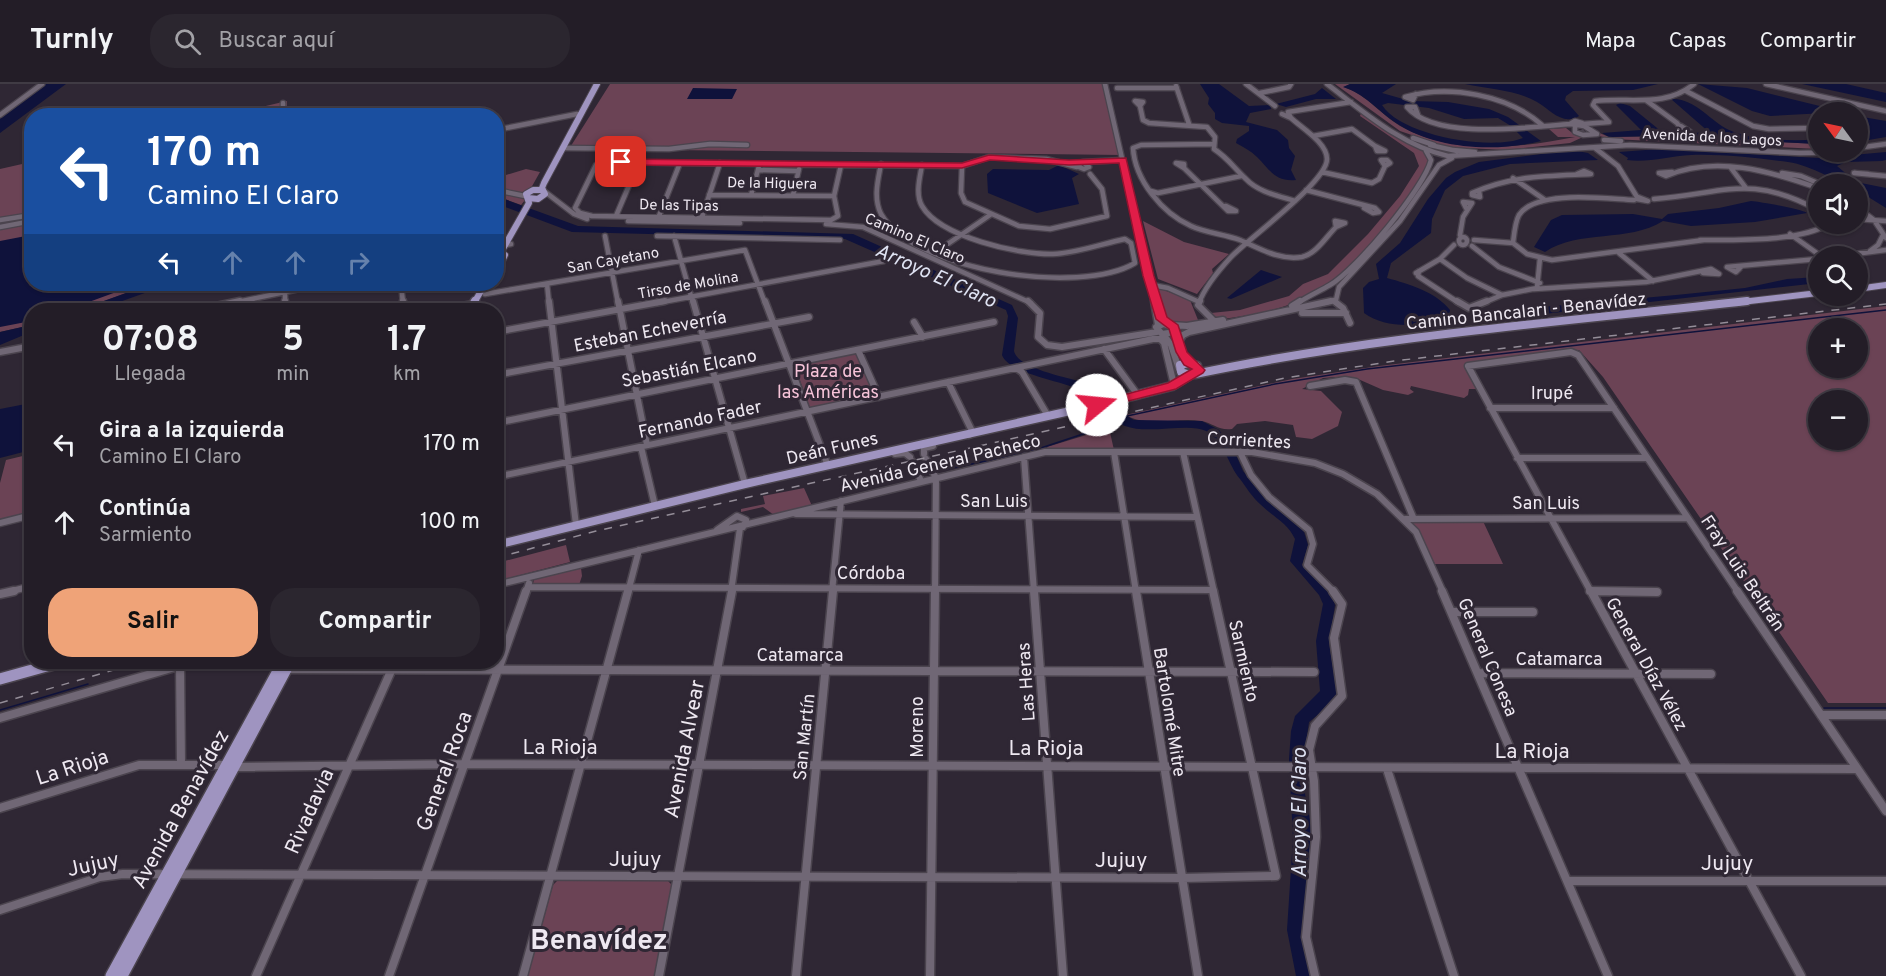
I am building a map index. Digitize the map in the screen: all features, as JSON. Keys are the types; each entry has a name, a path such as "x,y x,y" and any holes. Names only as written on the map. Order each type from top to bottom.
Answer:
{"main road":[{"path":"504,250 524,217 533,190 595,84"},
{"path":"528,201 545,194 544,183 595,84"},
{"path":"533,190 543,190"},
{"path":"504,254 508,244"},
{"path":"1868,287 1886,285"},
{"path":"478,303 487,291"},
{"name":"Camino Bancalari - Benavídez","path":"1191,363 1211,367 1238,364 1383,342 1808,294"},
{"path":"1175,385 1182,378 1180,370 1183,364 1191,363 1198,368 1192,375 1180,370"},
{"name":"Camino Bancalari - Benavídez","path":"1192,375 1238,364"},
{"name":"Deán Funes","path":"504,543 745,484 1097,405 1175,385 1192,375"},
{"path":"0,675 24,668"},
{"path":"0,679 36,669"},
{"name":"Avenida Benavídez","path":"111,976 171,875 283,669"},
{"name":"Avenida Benavídez","path":"122,976 171,875"}],"street":[{"path":"0,115 42,84"},
{"path":"1105,84 1162,319 1175,332 1178,343 1191,363"},
{"path":"1197,301 1231,257 1295,201 1322,172 1326,163 1326,153 1312,135 1246,84"},
{"path":"1260,93 1289,87 1291,84"},
{"path":"1327,84 1353,101 1390,131 1424,149 1441,155 1459,157 1592,147"},
{"path":"1332,84 1395,130 1453,150 1460,153 1459,157"},
{"path":"1615,125 1606,122 1593,105 1594,102 1647,101 1686,91 1694,84"},
{"path":"1766,84 1886,112"},
{"path":"1128,88 1176,86 1189,124"},
{"path":"1686,91 1753,126 1776,129 1808,128"},
{"path":"1337,92 1342,102"},
{"path":"1416,94 1450,92 1505,102 1523,109 1542,125"},
{"path":"1284,112 1353,101"},
{"path":"1647,101 1681,126"},
{"path":"1284,112 1298,114 1342,102 1364,112"},
{"path":"283,103 283,108"},
{"path":"1140,106 1143,124 1189,124 1210,128 1215,137 1215,151"},
{"path":"504,128 577,114"},
{"path":"1418,115 1436,124 1460,129 1542,125 1583,131"},
{"path":"564,117 573,121"},
{"path":"1453,150 1504,152 1583,131 1606,122"},
{"path":"1312,135 1352,129 1375,146"},
{"path":"1583,131 1592,147 1618,166 1643,199"},
{"name":"Avenida de los Lagos","path":"1583,131 1602,140 1808,150"},
{"path":"1602,140 1610,146 1610,150 1643,199"},
{"path":"563,148 669,149 710,144 747,146"},
{"path":"1214,144 1142,145 1133,148 1139,178 1186,224 1277,255 1304,256 1336,227"},
{"path":"1190,145 1215,151 1227,158 1242,177 1260,189 1295,201"},
{"path":"1424,149 1425,145 1434,145"},
{"name":"Avenida de los Lagos","path":"1592,147 1688,146 1808,153"},
{"path":"1868,148 1886,146"},
{"path":"616,216 639,162 962,166 989,158 1061,162 1089,167 1117,158 1120,149"},
{"path":"1178,343 1186,333 1215,323 1291,306 1336,282 1365,253 1414,194 1431,164 1424,149"},
{"path":"1334,301 1339,287 1400,221 1438,165 1459,157"},
{"path":"1109,161 1125,171"},
{"path":"1080,165 1109,161 1123,162"},
{"name":"De las Tipas","path":"639,162 599,163 575,208 588,216 836,218 834,196"},
{"path":"659,216 680,163"},
{"path":"702,217 720,163"},
{"path":"751,195 759,163"},
{"path":"793,195 801,164"},
{"path":"834,196 841,164"},
{"path":"881,164 876,199 883,217 902,235 939,253 998,274 1034,279 1065,279 1132,265 1135,261 1128,240 1063,253 1035,254 1003,249 937,221 923,207 919,196 922,165"},
{"path":"962,166 963,200 971,207 1019,226 1038,230 1107,216 1101,186 1080,165"},
{"path":"1322,172 1372,183 1380,179 1385,166"},
{"path":"1089,167 1090,174"},
{"path":"1184,168 1200,185 1226,206"},
{"path":"1672,172 1694,168 1731,168 1767,173 1808,183"},
{"path":"1731,168 1746,188"},
{"path":"758,170 798,171"},
{"path":"1479,191 1497,182 1513,178 1577,174"},
{"path":"1868,174 1886,176"},
{"path":"1150,191 1158,193 1242,177"},
{"path":"1513,178 1545,201"},
{"path":"1157,198 1162,194 1200,185"},
{"path":"1513,243 1515,223 1521,212 1545,201 1690,196 1725,188 1746,188 1785,196 1808,206"},
{"name":"Camino El Claro","path":"543,190 557,198 571,214 591,220 860,226 1033,303 1040,313 1038,337 1047,345 1070,346 1157,330"},
{"path":"1306,190 1364,208"},
{"path":"504,193 528,201"},
{"name":"De la Higuera","path":"709,195 834,196"},
{"name":"Camino El Claro","path":"539,198 550,198 560,202"},
{"path":"1464,241 1466,208"},
{"path":"1868,215 1874,220 1884,237 1868,252"},
{"path":"0,220 24,216"},
{"path":"939,253 993,216"},
{"path":"1868,220 1886,221"},
{"path":"0,226 24,222"},
{"path":"1703,273 1589,288 1534,289 1502,295 1469,308 1414,278 1419,271 1464,241 1513,243 1524,253 1540,258 1619,253 1704,240 1808,232"},
{"path":"1790,234 1808,249"},
{"path":"605,236 637,394 655,506"},
{"path":"657,236 840,240"},
{"path":"674,236 745,484"},
{"path":"1464,241 1499,267 1552,288"},
{"path":"504,245 508,244"},
{"name":"San Cayetano","path":"504,291 745,250 759,284"},
{"path":"1868,252 1886,250"},
{"path":"1619,253 1653,280"},
{"path":"1534,289 1539,281 1540,258"},
{"path":"1440,259 1467,278 1502,295"},
{"path":"1742,267 1808,259"},
{"name":"Tirso de Molina","path":"504,331 884,261"},
{"path":"547,284 576,525"},
{"path":"759,284 828,466"},
{"path":"1152,285 1168,288 1197,301 1203,312 1215,323"},
{"path":"1323,288 1337,294"},
{"path":"231,303 290,291"},
{"name":"San Cayetano","path":"485,294 504,291"},
{"path":"285,292 285,303"},
{"path":"1312,293 1315,298 1323,301"},
{"path":"1155,296 1157,330 1164,343 1175,385"},
{"path":"1137,394 1104,349 1169,324 1184,327 1215,323 1323,301 1334,301 1346,313 1350,323"},
{"path":"1302,313 1346,313"},
{"name":"Esteban Echeverría","path":"504,374 702,335 809,317"},
{"path":"914,322 923,337"},
{"name":"Sebastián Elcano","path":"504,421 994,322"},
{"path":"1157,330 1172,345 1180,370"},
{"path":"1164,335 1175,332"},
{"path":"0,352 24,348"},
{"name":"Fernando Fader","path":"504,475 1104,349"},
{"path":"858,350 879,397"},
{"name":"General Díaz Vélez","path":"1575,353 1468,366 1801,976"},
{"name":"Fray Luis Beltrán","path":"1575,353 1857,769 1883,801 1886,811"},
{"path":"1016,368 1022,372 1048,416"},
{"name":"General Conesa","path":"1310,386 1345,380 1356,382 1409,518 1427,553 1608,976"},
{"path":"936,478 925,457 924,448 973,433 948,382"},
{"name":"Irupé","path":"1490,408 1614,408"},
{"name":"Avenida General Pacheco","path":"504,584 529,582 639,550 1024,457 1052,452 1183,452"},
{"name":"Bartolomé Mitre","path":"1114,452 1198,976"},
{"name":"Corrientes","path":"1183,452 1238,452 1298,458 1326,467 1368,488 1409,518"},
{"name":"Sarmiento","path":"1183,452 1276,876"},
{"path":"1238,452 1251,475 1269,497 1309,530 1313,544 1307,565 1338,596 1342,604 1334,638 1342,696 1315,726 1309,750 1309,768 1314,781 1316,837 1306,937 1315,976"},
{"path":"869,456 904,453 911,459 921,481"},
{"name":"Las Heras","path":"1024,457 1063,976"},
{"path":"1517,458 1647,458"},
{"name":"Moreno","path":"930,976 936,478"},
{"name":"San Martín","path":"796,976 835,588 841,501"},
{"name":"San Luis","path":"790,514 1197,517"},
{"name":"Avenida General Pacheco","path":"712,533 737,516 771,518"},
{"path":"0,523 24,517"},
{"name":"Avenida Alvear","path":"659,976 732,588 740,527 746,523 744,518"},
{"name":"San Luis","path":"1409,518 1687,518"},
{"path":"730,522 732,527 740,527"},
{"path":"523,976 639,550"},
{"name":"Córdoba","path":"529,582 629,588 1213,590"},
{"name":"General Roca","path":"504,657 529,582"},
{"path":"0,594 24,588"},
{"path":"1590,591 1657,592"},
{"path":"1452,612 1533,612"},
{"path":"0,718 166,669"},
{"path":"180,669 181,764"},
{"name":"Rivadavia","path":"256,976 392,669"},
{"name":"General Roca","path":"389,976 500,669"},
{"name":"Catamarca","path":"500,669 1314,672"},
{"name":"Catamarca","path":"1479,673 1711,674"},
{"path":"1821,715 1884,717"},
{"name":"La Rioja","path":"0,808 131,767 181,764 231,766 466,764 1857,769"},
{"path":"1388,769 1454,976"},
{"name":"Jujuy","path":"0,910 100,877 123,874 1057,878 1276,876"},
{"name":"Jujuy","path":"1568,881 1886,881"}],"green space":[{"path":"610,84 1105,84 1123,155 569,149"},
{"path":"1335,84 1350,84 1344,87 1360,95 1404,128 1424,137 1444,142 1488,147 1532,144 1575,137 1558,137 1549,129 1566,128 1576,136 1577,134 1583,137 1570,143 1505,150 1447,147 1400,131"},
{"path":"287,101 287,108 258,108"},
{"path":"1352,106 1426,153 1430,160 1407,201 1372,244 1331,281 1311,295 1291,304 1249,315 1223,319 1214,317 1211,313 1240,310 1289,296 1303,284 1328,274 1368,234 1400,196 1419,166 1414,153 1360,116 1361,113"},
{"path":"1597,132 1609,137 1664,136 1808,143 1808,149 1612,139 1599,136"},
{"path":"24,164 24,291 132,291 98,303 24,303 24,327 0,332 0,169"},
{"path":"526,169 540,172 531,188 523,196 525,200 521,205 504,199 504,176"},
{"path":"1143,221 1184,242 1229,254 1212,269 1213,273 1197,294 1158,279"},
{"path":"1161,289 1190,300 1198,320 1188,324 1167,320 1158,290"},
{"path":"1886,306 1886,703 1828,703 1603,377 1579,350 1465,365 1477,389 1469,389 1468,395 1464,398 1411,386 1410,389 1414,392 1408,395 1383,390 1358,379 1323,378 1302,389 1321,391 1342,412 1338,426 1312,439 1296,437 1293,425 1265,421 1237,424 1232,429 1227,429 1201,421 1153,422 1125,415 1292,379 1379,366"},
{"name":"Plaza de las Américas","path":"856,352 875,395 810,408 794,364"},
{"path":"1109,428 1114,450 1049,450 1047,447"},
{"path":"24,456 24,517 0,523 0,483 6,460"},
{"path":"804,488 812,506 774,515 763,507 741,512 741,509 765,504 763,496"},
{"path":"1482,519 1503,564 1435,564 1410,520"},
{"path":"566,545 570,562 504,579 504,561"},
{"path":"581,568 582,576 579,585 533,584 534,579"},
{"path":"667,880 673,886 656,976 528,976 553,885 557,881"}],"water":[{"path":"45,84 66,84 34,108 24,108 24,115 0,133 0,117"},
{"path":"1200,84 1219,84 1249,106 1270,105 1271,109 1250,113 1246,122 1277,130 1288,140 1289,148 1295,156 1291,170 1296,180 1278,177 1255,155 1236,143 1237,139 1249,131 1249,126 1222,123 1215,119 1215,113 1208,104 1209,98"},
{"path":"1350,84 1396,84 1382,93 1410,101 1448,102 1489,109 1508,117 1541,141 1505,147 1486,147 1429,139 1396,123 1364,98 1343,87","holes":["1388,103 1429,108 1464,119 1498,118 1511,126 1523,138 1491,143 1448,138 1408,125 1392,116 1382,105"]},
{"path":"1465,84 1658,84 1633,90 1573,91 1566,96 1565,100 1579,116 1567,119 1557,116 1529,98 1502,90"},
{"path":"1698,84 1747,88 1808,103 1808,114 1770,116 1752,111"},
{"path":"1802,84 1846,84 1886,93 1886,102"},
{"path":"693,88 737,89 732,99 687,99"},
{"path":"1322,88 1336,99 1316,99 1286,107 1276,104 1315,94"},
{"path":"1671,99 1687,102 1702,110 1722,126 1740,134 1773,139 1808,140 1808,143 1664,136 1609,137 1602,133 1641,130 1616,105 1620,103 1630,106 1662,132 1710,133"},
{"path":"1868,118 1886,121 1886,137 1868,140"},
{"path":"1659,149 1808,157 1808,162 1846,162 1837,166 1846,174 1824,174 1788,162 1727,156 1683,156 1635,161 1627,160 1628,158 1619,152"},
{"path":"1572,150 1588,153 1598,160 1510,164 1463,176 1445,190 1432,219 1431,233 1391,263 1387,278 1413,286 1437,298 1450,310 1449,318 1405,325 1383,322 1364,313 1363,288 1369,282 1379,279 1376,264 1400,243 1428,199 1446,178 1479,162"},
{"path":"1886,152 1886,160 1868,161 1868,154"},
{"path":"1059,165 1079,174 1072,178 1079,204 1037,213 988,193 987,174 993,169 1049,170"},
{"path":"1868,184 1886,188 1886,208 1868,197"},
{"name":"Arroyo El Claro","path":"504,199 578,226 853,234 1012,305 1018,318 1014,351 1024,363 1092,386 1134,420 1202,421 1219,430 1233,448 1243,471 1266,499 1293,519 1304,532 1308,545 1302,565 1331,594 1335,605 1329,643 1337,693 1331,704 1309,722 1304,757 1305,794 1312,830 1302,938 1311,976 1296,976 1287,930 1293,838 1289,759 1291,731 1295,716 1320,691 1316,641 1323,604 1319,595 1290,561 1295,539 1292,533 1252,495 1217,440 1206,431 1198,429 1145,429 1125,426 1115,420 1087,393 1016,368 1002,355 1008,316 1006,310 845,239 572,232 504,207"},
{"path":"1751,201 1807,213 1755,222 1691,226 1663,221 1635,232 1573,241 1545,252 1534,247 1551,220 1562,215 1633,214 1662,219 1668,214 1719,208"},
{"path":"24,236 24,291 119,291 86,303 24,303 24,322 0,327 0,241"},
{"path":"1261,270 1282,277 1231,299 1227,298"},
{"path":"1808,278 1808,284 1518,317 1512,314 1531,308 1745,288 1787,279"},
{"path":"132,291 150,291 117,303 98,303"},
{"path":"24,327 24,335 0,345 0,332"},
{"path":"24,404 24,452 0,458 0,409"}],"waterway":[{"path":"1127,416 1275,384 1367,369 1886,310"},
{"path":"947,469 1026,453 1107,426 1116,420"},
{"path":"0,710 88,684"},
{"path":"1824,708 1886,708"}],"railway":[{"path":"504,556 596,531 1285,378 1394,361 1886,304"},
{"path":"0,703 117,669"}],"district":[{"name":"Benavídez","path":"599,939"}],"route":[{"path":"621,162 962,166 981,158 1041,159 1061,162 1122,160 1148,276 1158,300 1162,319 1175,329 1181,352 1188,363 1197,366 1199,370 1172,386 1097,405"}]}
